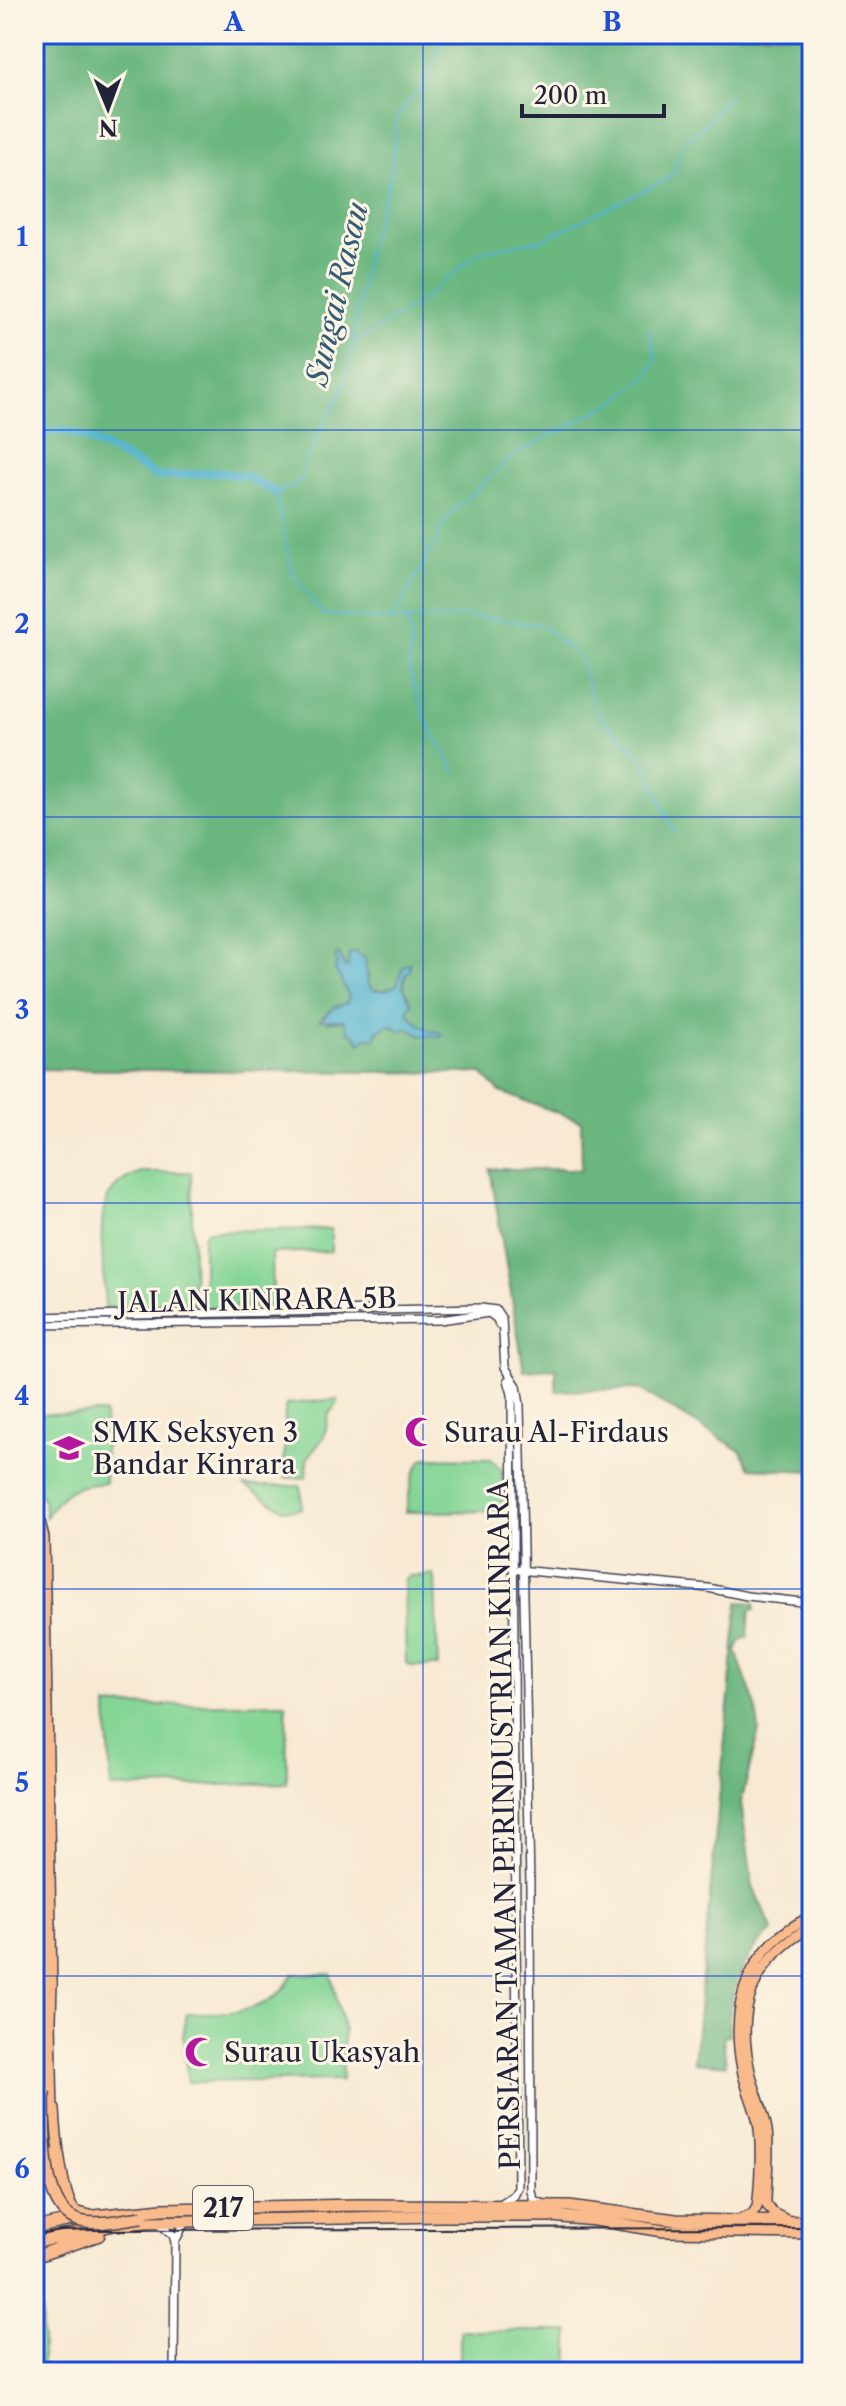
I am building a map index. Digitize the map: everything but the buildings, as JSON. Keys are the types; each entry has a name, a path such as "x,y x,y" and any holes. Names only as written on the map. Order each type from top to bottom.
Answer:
{"highway":[{"path":"51,1982 52,2115"},
{"path":"44,2092 47,2160 53,2194 61,2208 72,2218 83,2222 190,2216 206,2220"},
{"name":"217","path":"37,2226 105,2215 177,2209 359,2205 550,2206 591,2208 664,2219 812,2222"},
{"name":"217","path":"35,2249 114,2225 206,2220 551,2216 664,2231 812,2233"},
{"path":"35,2249 126,2229 222,2220"}],"main road":[{"path":"34,1498 44,1537 40,1951 44,2092 49,2143 63,2210 61,2216 37,2226"},
{"path":"34,1523 40,1704 40,1951 54,1994 56,2124 71,2207 80,2214 105,2215"},
{"path":"790,2221 768,2209 766,2204 757,2121 741,2067 738,2017 747,1980 757,1959 770,1943 812,1916"},
{"path":"730,2220 747,2217 756,2211 767,2131 750,2074 745,2018 755,1982 782,1945 812,1926"}],"street":[{"name":"PERSIARAN TAMAN PERINDUSTRIAN KINRARA","path":"481,1312 496,1310 501,1315 505,1367 519,1391 530,1883 531,2191 534,2200 550,2206"},
{"name":"JALAN KINRARA 5B","path":"34,1317 481,1312"},
{"name":"JALAN KINRARA 5B","path":"34,1325 448,1319 481,1312"},
{"name":"PERSIARAN TAMAN PERINDUSTRIAN KINRARA","path":"481,1312 497,1319 501,1369 511,1385 512,1394 518,2187 510,2199 497,2206"},
{"path":"513,1569 708,1588 812,1603"},
{"path":"175,2242 184,2224"},
{"path":"162,2226 173,2235 175,2242 174,2372"}],"green space":[{"path":"34,34 812,34 812,1471 750,1468 741,1451 639,1389 556,1391 556,1369 524,1371 490,1169 582,1169 581,1121 500,1092 481,1073 34,1069 34,1004 42,988 34,992","holes":["339,954 345,968 368,974 367,983 373,990 386,990 397,985 403,967 409,964 404,987 407,1010 415,1022 432,1032 417,1032 407,1027 389,1025 366,1038 349,1029 344,1020 327,1022 322,1017 347,1003 349,996 336,969"]},
{"path":"141,1172 191,1172 192,1306 105,1307 103,1212 118,1185"},
{"path":"331,1229 331,1251 272,1253 273,1302 268,1307 205,1308 203,1305 203,1236 207,1231"},
{"path":"338,1399 329,1414 324,1437 307,1459 306,1478 284,1478 287,1404"},
{"path":"104,1413 105,1483 85,1485 70,1491 46,1517 43,1499 34,1483 36,1414"},
{"path":"425,1458 491,1459 502,1470 503,1511 406,1512 413,1476"},
{"path":"245,1486 301,1486 302,1509 285,1510"},
{"path":"433,1575 438,1666 410,1666 406,1663 404,1580 408,1576"},
{"path":"738,1602 755,1603 755,1610 750,1610 748,1637 741,1640 736,1651 756,1707 759,1730 741,1803 753,1887 773,1931 753,1951 739,1977 731,2007 729,2035 723,2036 726,2065 694,2062"},
{"path":"286,1703 287,1783 111,1788 107,1706"},
{"path":"293,1974 331,1974 344,2032 342,2080 188,2082 183,2036 187,2013 233,2012 261,2005 284,1988"},
{"path":"34,2047 38,2047 44,2209 34,2212"},
{"path":"34,2286 42,2286 42,2372 34,2372"},
{"path":"460,2331 569,2331 569,2372 460,2372"}],"water":[{"path":"355,952 365,958 367,983 373,990 386,990 397,985 403,967 410,963 403,986 412,1004 408,1013 415,1021 441,1036 422,1036 407,1028 402,1030 389,1025 378,1030 376,1038 366,1038 360,1043 355,1035 349,1033 344,1020 320,1020 335,1007 347,1003 349,996 335,969 335,956 339,954 345,968 348,967 349,954"}],"waterway":[{"path":"443,34 431,74 397,117 391,174 367,254 346,381 314,444 302,478 293,486 276,493 292,572 322,614 390,620 471,616 541,625 580,658 596,713 643,759 674,832"},
{"path":"354,343 422,301 479,252 544,239 669,178 685,140 704,126 730,94"},
{"path":"390,620 399,609 450,514 513,456 617,400 649,374 656,359 649,329"},
{"name":"Sungai Rasau","path":"34,433 73,433 159,477 216,472 246,476 276,493"},
{"path":"34,563 50,577"},
{"path":"406,620 412,636 408,666 425,719 455,771"}],"tram line":[{"path":"34,2236 92,2230 812,2228"}],"place":[{"name":"Surau Al-Firdaus","path":"420,1432"},
{"name":"SMK Seksyen 3 Bandar Kinrara","path":"69,1448"},
{"name":"Surau Ukasyah","path":"200,2052"}]}
